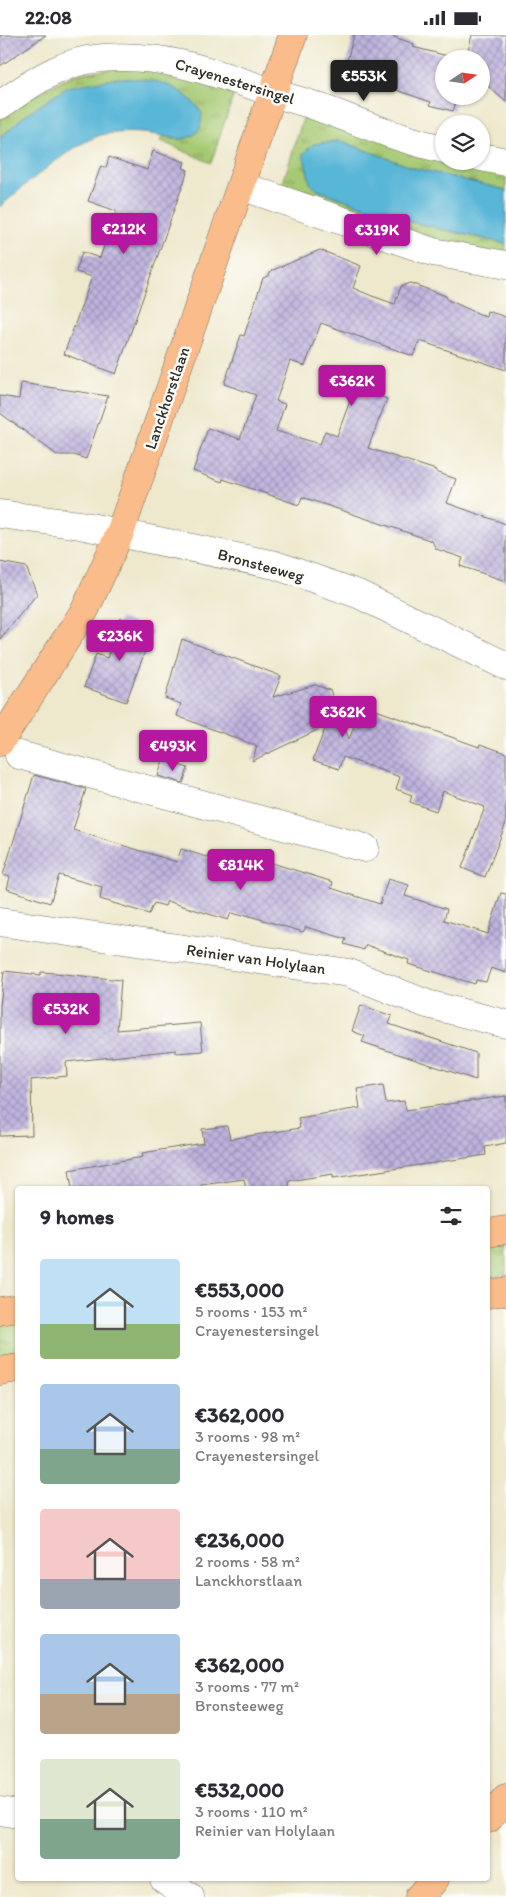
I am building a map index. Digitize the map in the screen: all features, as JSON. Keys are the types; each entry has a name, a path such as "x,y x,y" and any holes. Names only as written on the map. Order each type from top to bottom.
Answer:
{"main road":[{"name":"Lanckhorstlaan","path":"9,748 85,610 120,533 293,35"},
{"path":"490,1233 506,1230"},
{"path":"490,1294 506,1291"},
{"path":"0,1311 15,1308"},
{"path":"0,1371 15,1368"},
{"path":"490,1817 506,1799"},
{"path":"418,1897 433,1881"}],"street":[{"name":"Crayenestersingel","path":"0,105 46,75 85,61 122,57 168,60 217,73 316,106 414,143 435,147"},
{"path":"490,159 506,162"},
{"path":"241,186 433,252 506,265"},
{"name":"Bronsteeweg","path":"0,514 120,533 275,565 358,594 506,666"},
{"path":"9,748 365,848"},
{"name":"Reinier van Holylaan","path":"0,922 349,973 428,1004 506,1025"},
{"path":"0,1811 15,1814"},
{"path":"167,1881 190,1897"}],"green space":[{"path":"126,66 170,71 234,94 211,163 161,141 164,136 177,140 193,136 25,115 0,138 0,120 16,105 73,75"},
{"path":"305,112 435,158 435,170 490,170 490,168 506,172 506,190 413,168 341,141 313,144 317,190 403,220 506,244 506,255 456,247 281,189"},
{"path":"506,1246 506,1274 490,1277 490,1248"},
{"path":"15,1322 15,1354 0,1357 0,1325"}],"water":[{"path":"117,78 154,81 175,88 184,94 202,113 197,132 192,136 182,139 134,133 111,133 95,137 67,153 0,207 0,138 25,115 68,87"},
{"path":"341,141 414,168 506,190 506,244 403,220 317,190 310,183 303,154 313,144"}],"building":[{"path":"0,35 46,35 0,66"},
{"path":"354,35 389,35 414,44 413,47 435,53 435,105 455,105 453,111 430,105 431,102 344,72"},
{"path":"472,35 506,35 506,102 490,88 490,50 468,50"},
{"path":"153,151 185,162 183,168 188,170 116,374 64,354 92,277 76,272 82,252 100,258 116,211 88,201 101,166 106,168 109,157 147,170"},
{"path":"320,250 361,266 353,288 372,296 395,304 401,286 410,283 446,296 448,300 486,317 487,311 506,317 506,370 420,341 413,356 321,323 305,366 290,361 276,401 285,404 276,431 320,444 325,431 337,436 355,387 387,399 368,448 436,470 436,472 456,479 447,503 506,524 506,581 460,566 463,558 436,549 432,541 302,497 299,505 223,479 222,482 193,471 208,428 240,439 256,395 224,384 241,335 244,336 263,278 268,276 271,271"},
{"path":"21,383 108,396 86,459 74,455 57,455 0,413 0,396 19,399"},
{"path":"0,562 26,567 37,594 0,639"},
{"path":"120,618 153,630 126,702 84,687 96,654 107,658"},
{"path":"182,639 281,676 273,697 315,685 330,690 349,739 362,705 479,747 480,744 506,753 506,823 485,877 462,868 485,807 443,791 436,811 410,802 412,795 396,789 400,777 343,757 339,769 313,760 326,726 252,761 257,746 177,716 181,704 165,698"},
{"path":"163,760 188,768 183,783 158,776"},
{"path":"34,775 86,789 73,830 177,862 181,849 265,875 269,862 333,882 331,888 380,904 388,879 409,885 405,896 447,909 444,920 488,934 501,893 506,894 506,973 491,968 486,982 476,980 475,984 408,964 409,960 366,945 364,950 344,944 346,939 306,927 303,932 243,914 242,916 231,913 228,920 167,901 165,906 154,903 149,914 100,899 102,887 59,875 50,903 7,889 10,877 3,875"},
{"path":"4,971 41,975 41,972 55,973 121,980 117,1030 200,1023 203,1051 176,1053 176,1050 66,1062 67,1076 31,1080 32,1135 0,1136 0,1006"},
{"path":"361,1005 392,1016 389,1024 476,1053 476,1080 362,1042 365,1036 352,1031"},
{"path":"383,1085 386,1103 404,1101 406,1110 506,1096 506,1143 485,1147 486,1155 333,1178 333,1174 289,1181 289,1186 245,1186 244,1179 201,1186 72,1186 69,1170 143,1157 142,1153 204,1143 202,1129 227,1126 230,1139 300,1128 298,1118 360,1108 357,1089"}]}
